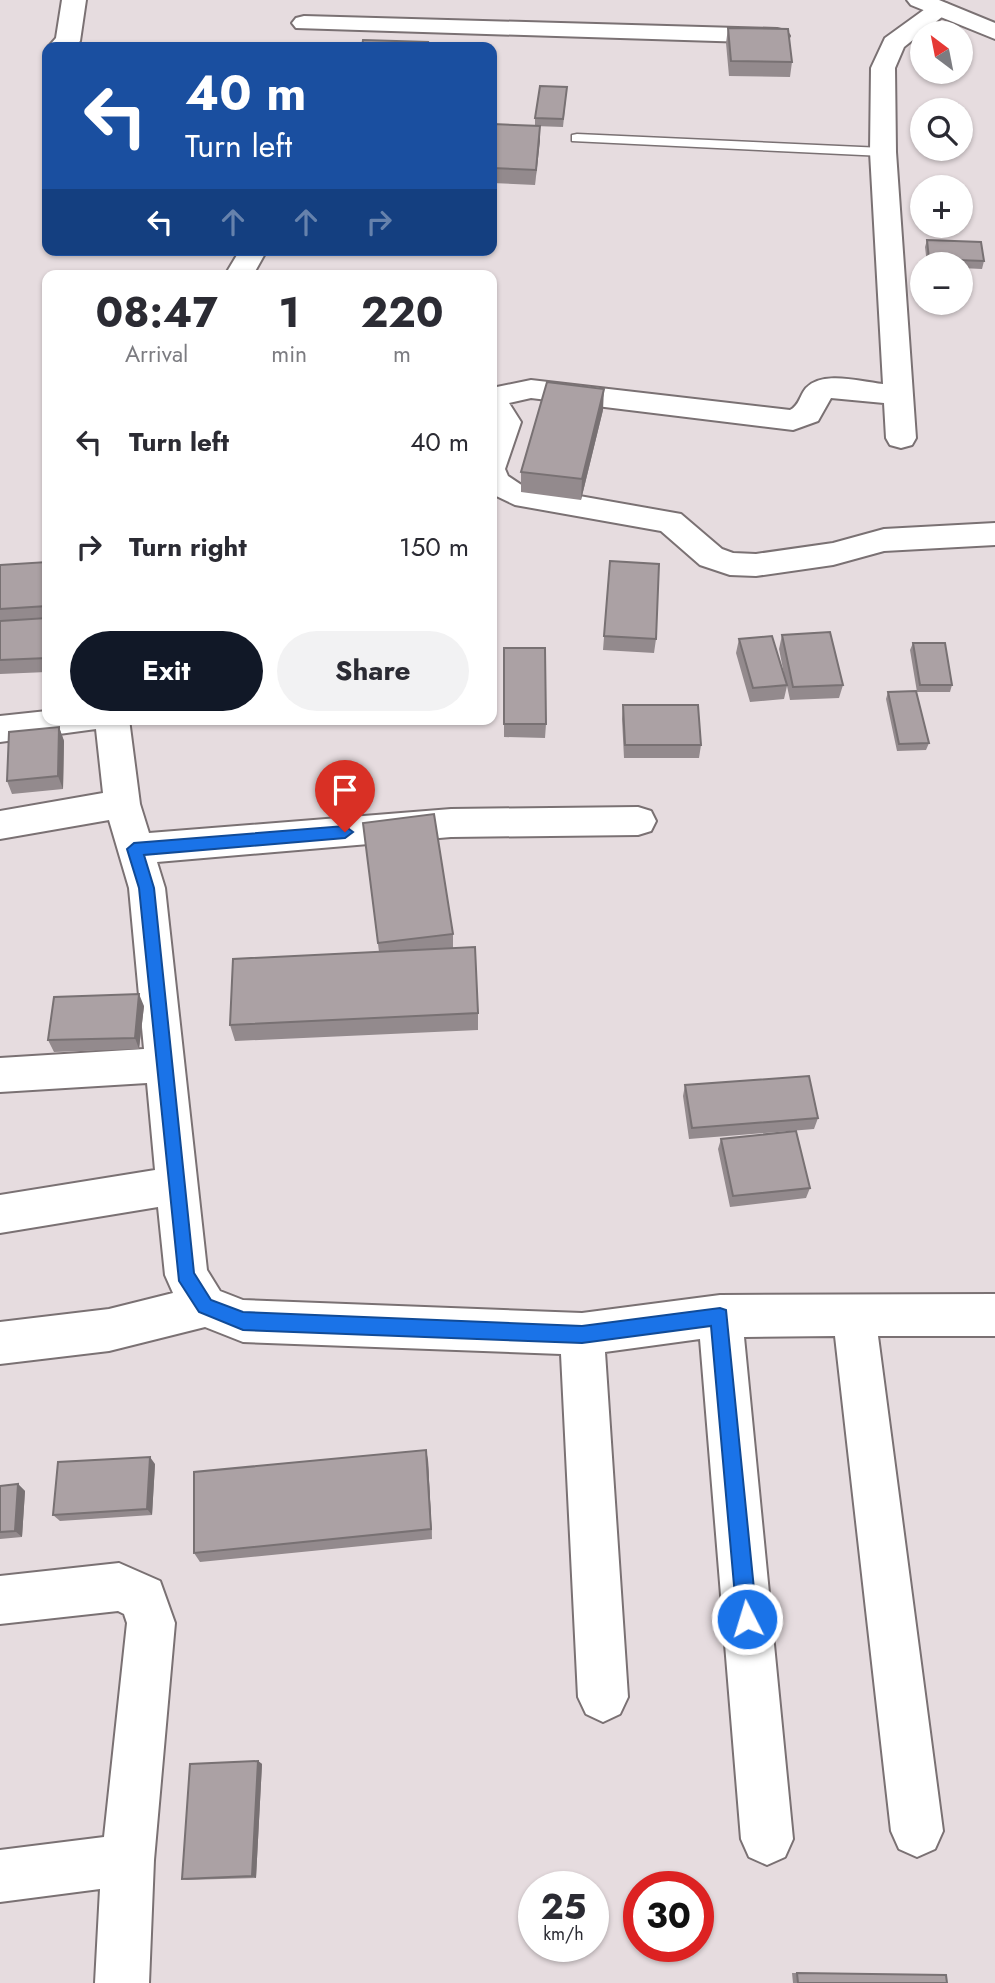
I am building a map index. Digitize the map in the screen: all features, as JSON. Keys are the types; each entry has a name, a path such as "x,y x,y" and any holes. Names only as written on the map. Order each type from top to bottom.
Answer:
{"street":[{"path":"67,42 74,0"},
{"path":"901,439 883,152 883,68 886,55 893,43 930,5 995,32"},
{"path":"305,42 305,12 778,36"},
{"path":"497,396 531,389 793,420 808,414 814,396 820,390 828,388 897,395"},
{"path":"497,407 506,422 497,450"},
{"path":"497,483 515,495 670,522 711,557 730,565 756,565 834,554 884,540 995,534"},
{"path":"0,729 42,724"},
{"path":"113,725 122,804 147,888 186,1275 205,1306"},
{"path":"0,825 122,804"},
{"path":"134,849 451,824 638,821"},
{"path":"0,1075 164,1065"},
{"path":"0,1214 177,1185"},
{"path":"0,1343 109,1330 205,1306 243,1321 582,1334 720,1316 995,1315"},
{"path":"720,1316 767,1839"},
{"path":"854,1316 917,1831"},
{"path":"582,1334 603,1697"},
{"path":"0,1600 119,1587 143,1598 151,1623 128,1860 122,1983"},
{"path":"0,1877 128,1860"}],"lane":[{"path":"577,138 883,152"}],"building":[{"path":"728,28 788,29 792,62 731,61"},
{"path":"363,40 428,42 363,42"},
{"path":"540,86 567,87 563,119 535,118"},
{"path":"497,124 540,126 536,170 497,168"},
{"path":"927,240 981,242 984,261 973,261 973,252 928,252"},
{"path":"547,382 604,389 582,479 521,472"},
{"path":"610,561 659,564 656,639 604,636"},
{"path":"42,562 42,606 0,609 0,565"},
{"path":"42,618 42,658 0,660 0,621"},
{"path":"830,632 843,685 793,687 782,635"},
{"path":"772,636 787,685 753,688 739,639"},
{"path":"913,643 945,643 952,685 920,685"},
{"path":"504,648 545,648 546,724 504,724"},
{"path":"916,691 929,743 899,744 888,692"},
{"path":"623,705 698,705 701,745 625,745"},
{"path":"59,727 58,776 7,781 9,732"},
{"path":"434,814 453,934 378,943 363,823"},
{"path":"475,947 478,1013 230,1025 233,959"},
{"path":"139,994 135,1038 48,1040 54,997"},
{"path":"809,1076 818,1118 692,1128 685,1085"},
{"path":"796,1131 810,1188 733,1196 721,1139"},
{"path":"426,1450 431,1529 194,1553 194,1472"},
{"path":"150,1457 147,1509 53,1515 58,1462"},
{"path":"18,1484 15,1531 0,1532 0,1486"},
{"path":"258,1761 252,1876 182,1879 190,1764"},
{"path":"797,1973 946,1975 947,1983 798,1983"}],"route":[{"path":"345,832 134,849 147,888 186,1275 205,1306 243,1321 582,1334 720,1316 747,1619"}]}
